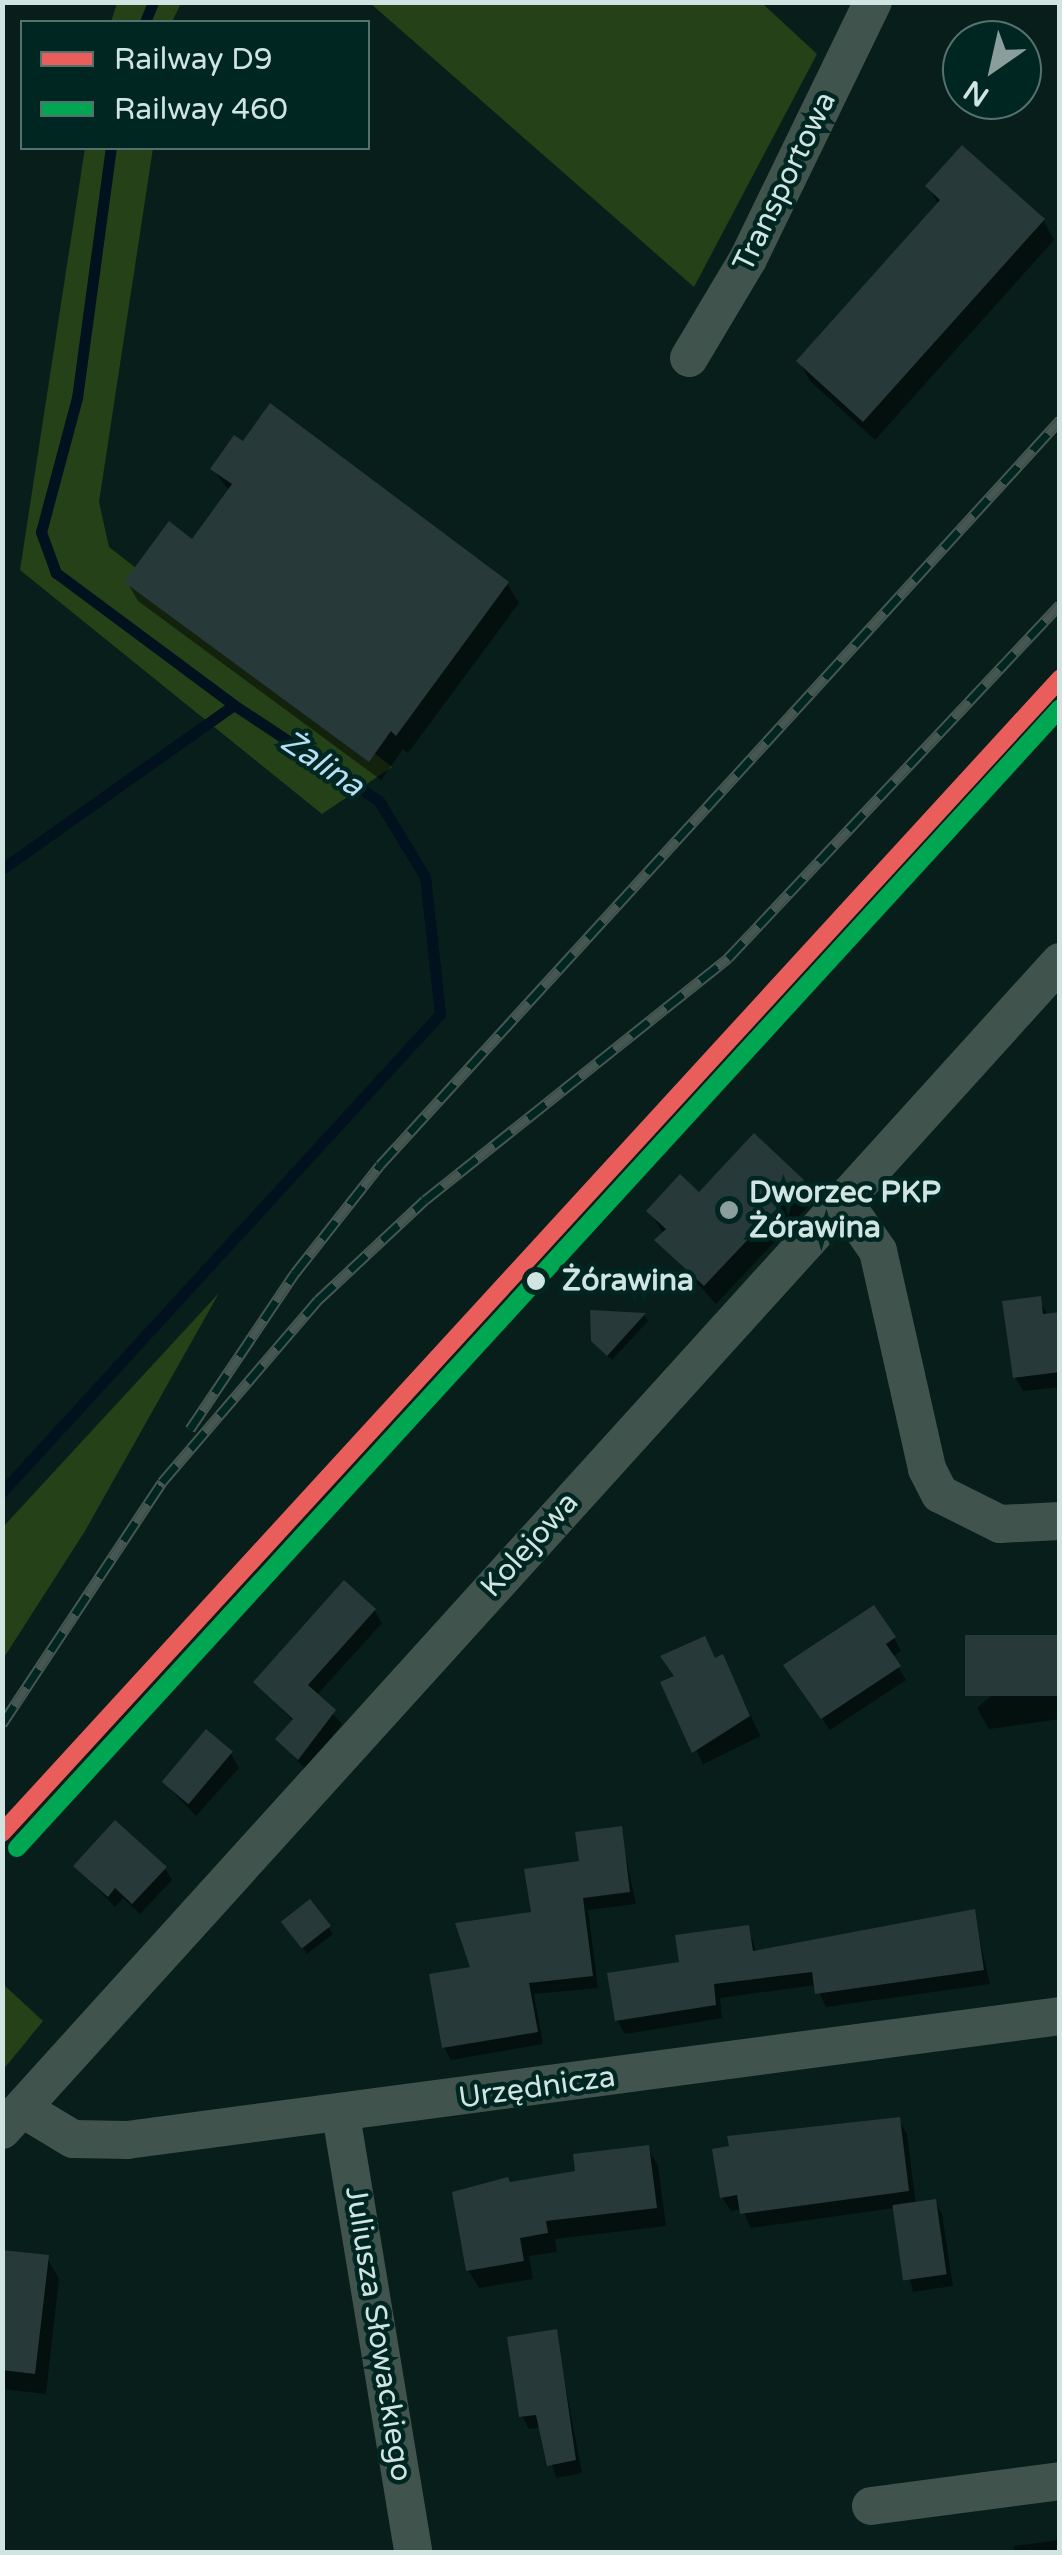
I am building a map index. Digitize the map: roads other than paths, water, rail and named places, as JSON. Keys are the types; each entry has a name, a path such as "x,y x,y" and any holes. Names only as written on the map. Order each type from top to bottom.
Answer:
{"street":[{"name":"Transportowa","path":"689,358 748,259 874,2"},
{"name":"Kolejowa","path":"13,2119 1060,962"},
{"path":"842,1199 878,1250 926,1470 940,1494 1000,1524 1060,1522"},
{"name":"Urzędnicza","path":"13,2119 73,2139 109,2140 342,2116 1060,2016"},
{"name":"Juliusza Słowackiego","path":"342,2116 413,2552"},
{"path":"871,2506 1060,2481"}],"waterway":[{"name":"Żalina","path":"146,20 153,2"},
{"name":"Żalina","path":"2,1492 440,1014 425,877 379,801 234,705 56,573 41,532 77,398 111,150"},
{"path":"2,869 234,705"}],"railway":[{"path":"190,1429 295,1273 380,1165 1060,420"},
{"path":"2,1724 162,1482 318,1300 425,1200 728,958 1060,604"}],"rail line":[{"name":"D9","path":"2,1833 1060,679"},
{"name":"460","path":"17,1848 1060,708"}],"place":[{"name":"Dworzec PKP Żórawina","path":"729,1210"},
{"name":"Żórawina","path":"536,1281"}]}
